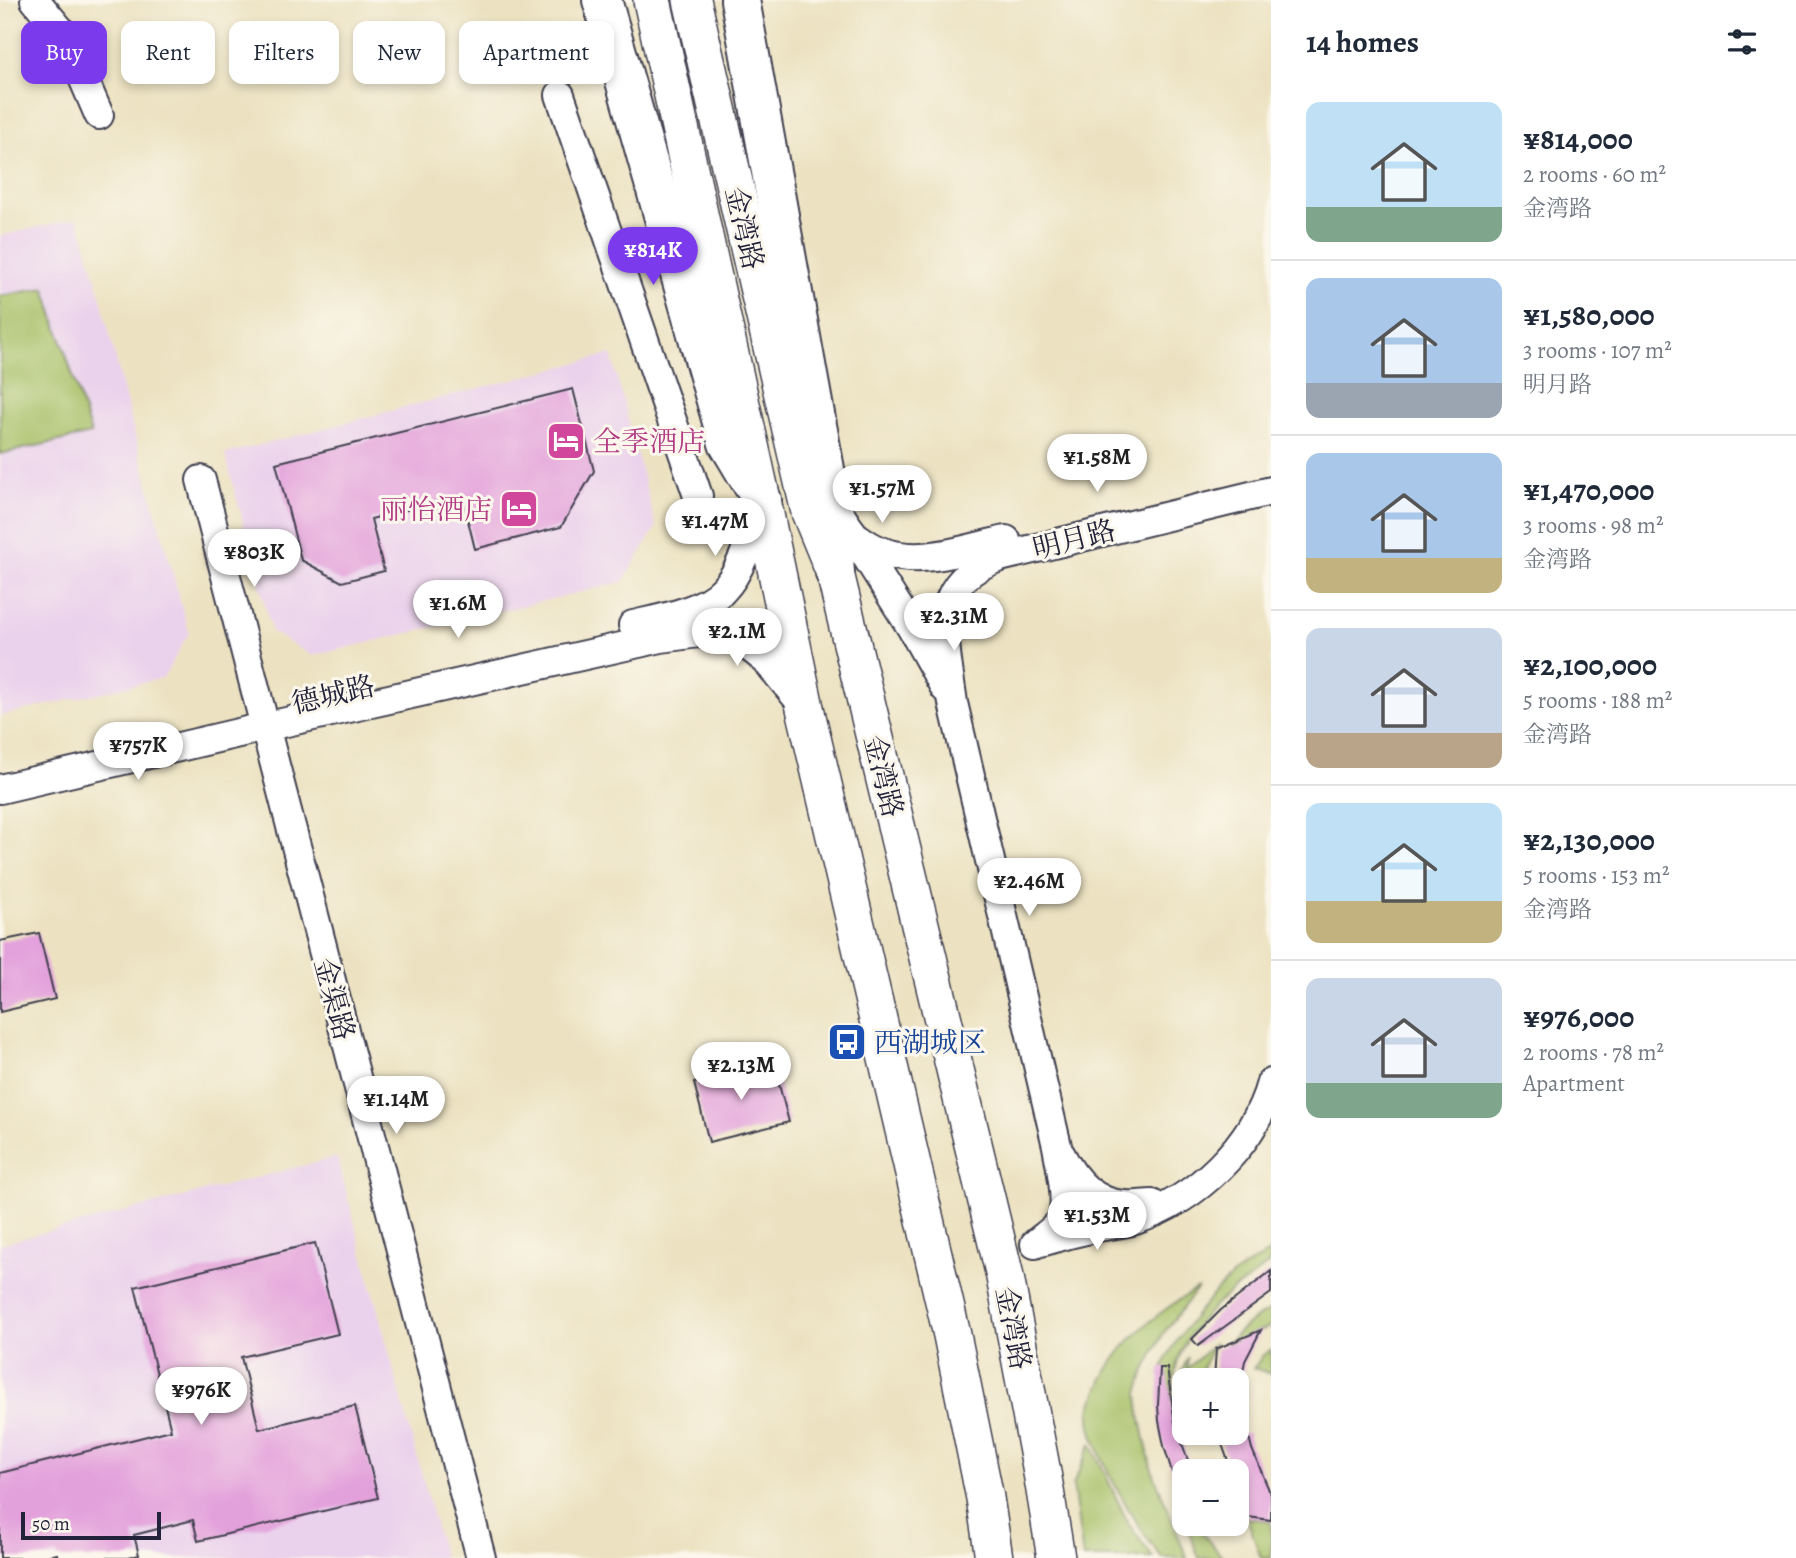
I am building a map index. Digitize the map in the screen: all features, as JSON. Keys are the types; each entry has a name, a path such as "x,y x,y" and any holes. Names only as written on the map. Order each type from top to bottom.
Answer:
{"highway":[{"path":"602,0 728,443 762,500"},
{"path":"740,0 830,497 835,573"}],"main road":[{"name":"金湾路","path":"652,0 806,708 952,1335 995,1558"},
{"name":"金湾路","path":"692,0 810,512 835,573 1004,1272 1056,1558"}],"street":[{"path":"35,0 65,36 99,115"},
{"path":"560,95 698,496"},
{"name":"明月路","path":"830,497 853,534 874,549 894,556 914,558 934,556 1271,479"},
{"name":"金渠路","path":"201,480 481,1558"},
{"name":"明月路","path":"953,703 944,635 945,614 953,591 967,573 982,563 1271,491"},
{"path":"664,628 723,591 744,553 762,500"},
{"path":"853,534 911,627 953,703 1057,1146 1065,1204 1063,1215 1058,1224 1004,1272"},
{"path":"664,628 735,636 766,660 806,708"},
{"name":"德城路","path":"0,771 262,719 664,628"},
{"name":"德城路","path":"0,789 262,719"},
{"path":"1035,1244 1068,1233 1135,1220 1171,1203 1200,1184 1221,1166 1241,1143 1256,1120 1271,1083"},
{"path":"1057,1146 1069,1170 1082,1187 1101,1199 1122,1205 1171,1203"}],"shaded area":[{"path":"78,218 189,633 163,678 0,716 0,236"},
{"path":"611,354 656,527 623,582 312,656 272,632 225,454"},
{"path":"337,1157 444,1558 0,1558 0,1244"}],"green space":[{"path":"45,288 91,434 0,454 0,296"},
{"path":"1271,1252 1271,1262 1219,1302 1188,1338 1176,1368 1172,1368 1172,1400 1162,1375 1170,1352 1201,1309 1239,1270"},
{"path":"1198,1288 1163,1334 1145,1370 1138,1393 1151,1467 1172,1520 1172,1536 1178,1536 1187,1558 1162,1558 1140,1528 1105,1465 1091,1425 1090,1410 1113,1361 1137,1333"},
{"path":"1271,1310 1271,1326 1245,1337 1221,1355 1242,1328"},
{"path":"1215,1343 1202,1368 1188,1368"},
{"path":"1271,1350 1271,1374 1254,1368 1263,1355"},
{"path":"1091,1444 1128,1523 1153,1558 1083,1558 1073,1485"},
{"path":"1249,1518 1271,1521 1271,1558 1261,1558"},
{"path":"1191,1536 1205,1536 1224,1558 1199,1558"}],"building":[{"path":"573,389 594,471 561,527 475,549 462,496 371,519 384,571 342,582 301,560 276,463"},
{"path":"39,933 55,999 0,1012 0,941"},
{"path":"773,1062 789,1122 709,1142 694,1083"},
{"path":"315,1243 338,1334 241,1357 259,1429 355,1406 378,1498 198,1541 193,1520 134,1535 139,1555 128,1558 58,1558 57,1554 38,1558 0,1558 0,1473 171,1430 135,1287"},
{"path":"1271,1271 1271,1293 1198,1346 1192,1339 1221,1310"},
{"path":"1261,1330 1244,1368 1215,1368 1216,1349"},
{"path":"1160,1368 1167,1368 1172,1402 1172,1445 1183,1445 1187,1459 1172,1459 1172,1472 1164,1446 1158,1405"},
{"path":"1249,1437 1271,1495 1271,1520 1249,1517 1249,1459 1227,1459 1222,1445 1249,1445"}],"place":[{"name":"全季酒店","path":"566,441"},
{"name":"丽怡酒店","path":"519,509"},
{"name":"西湖城区","path":"847,1042"}]}
